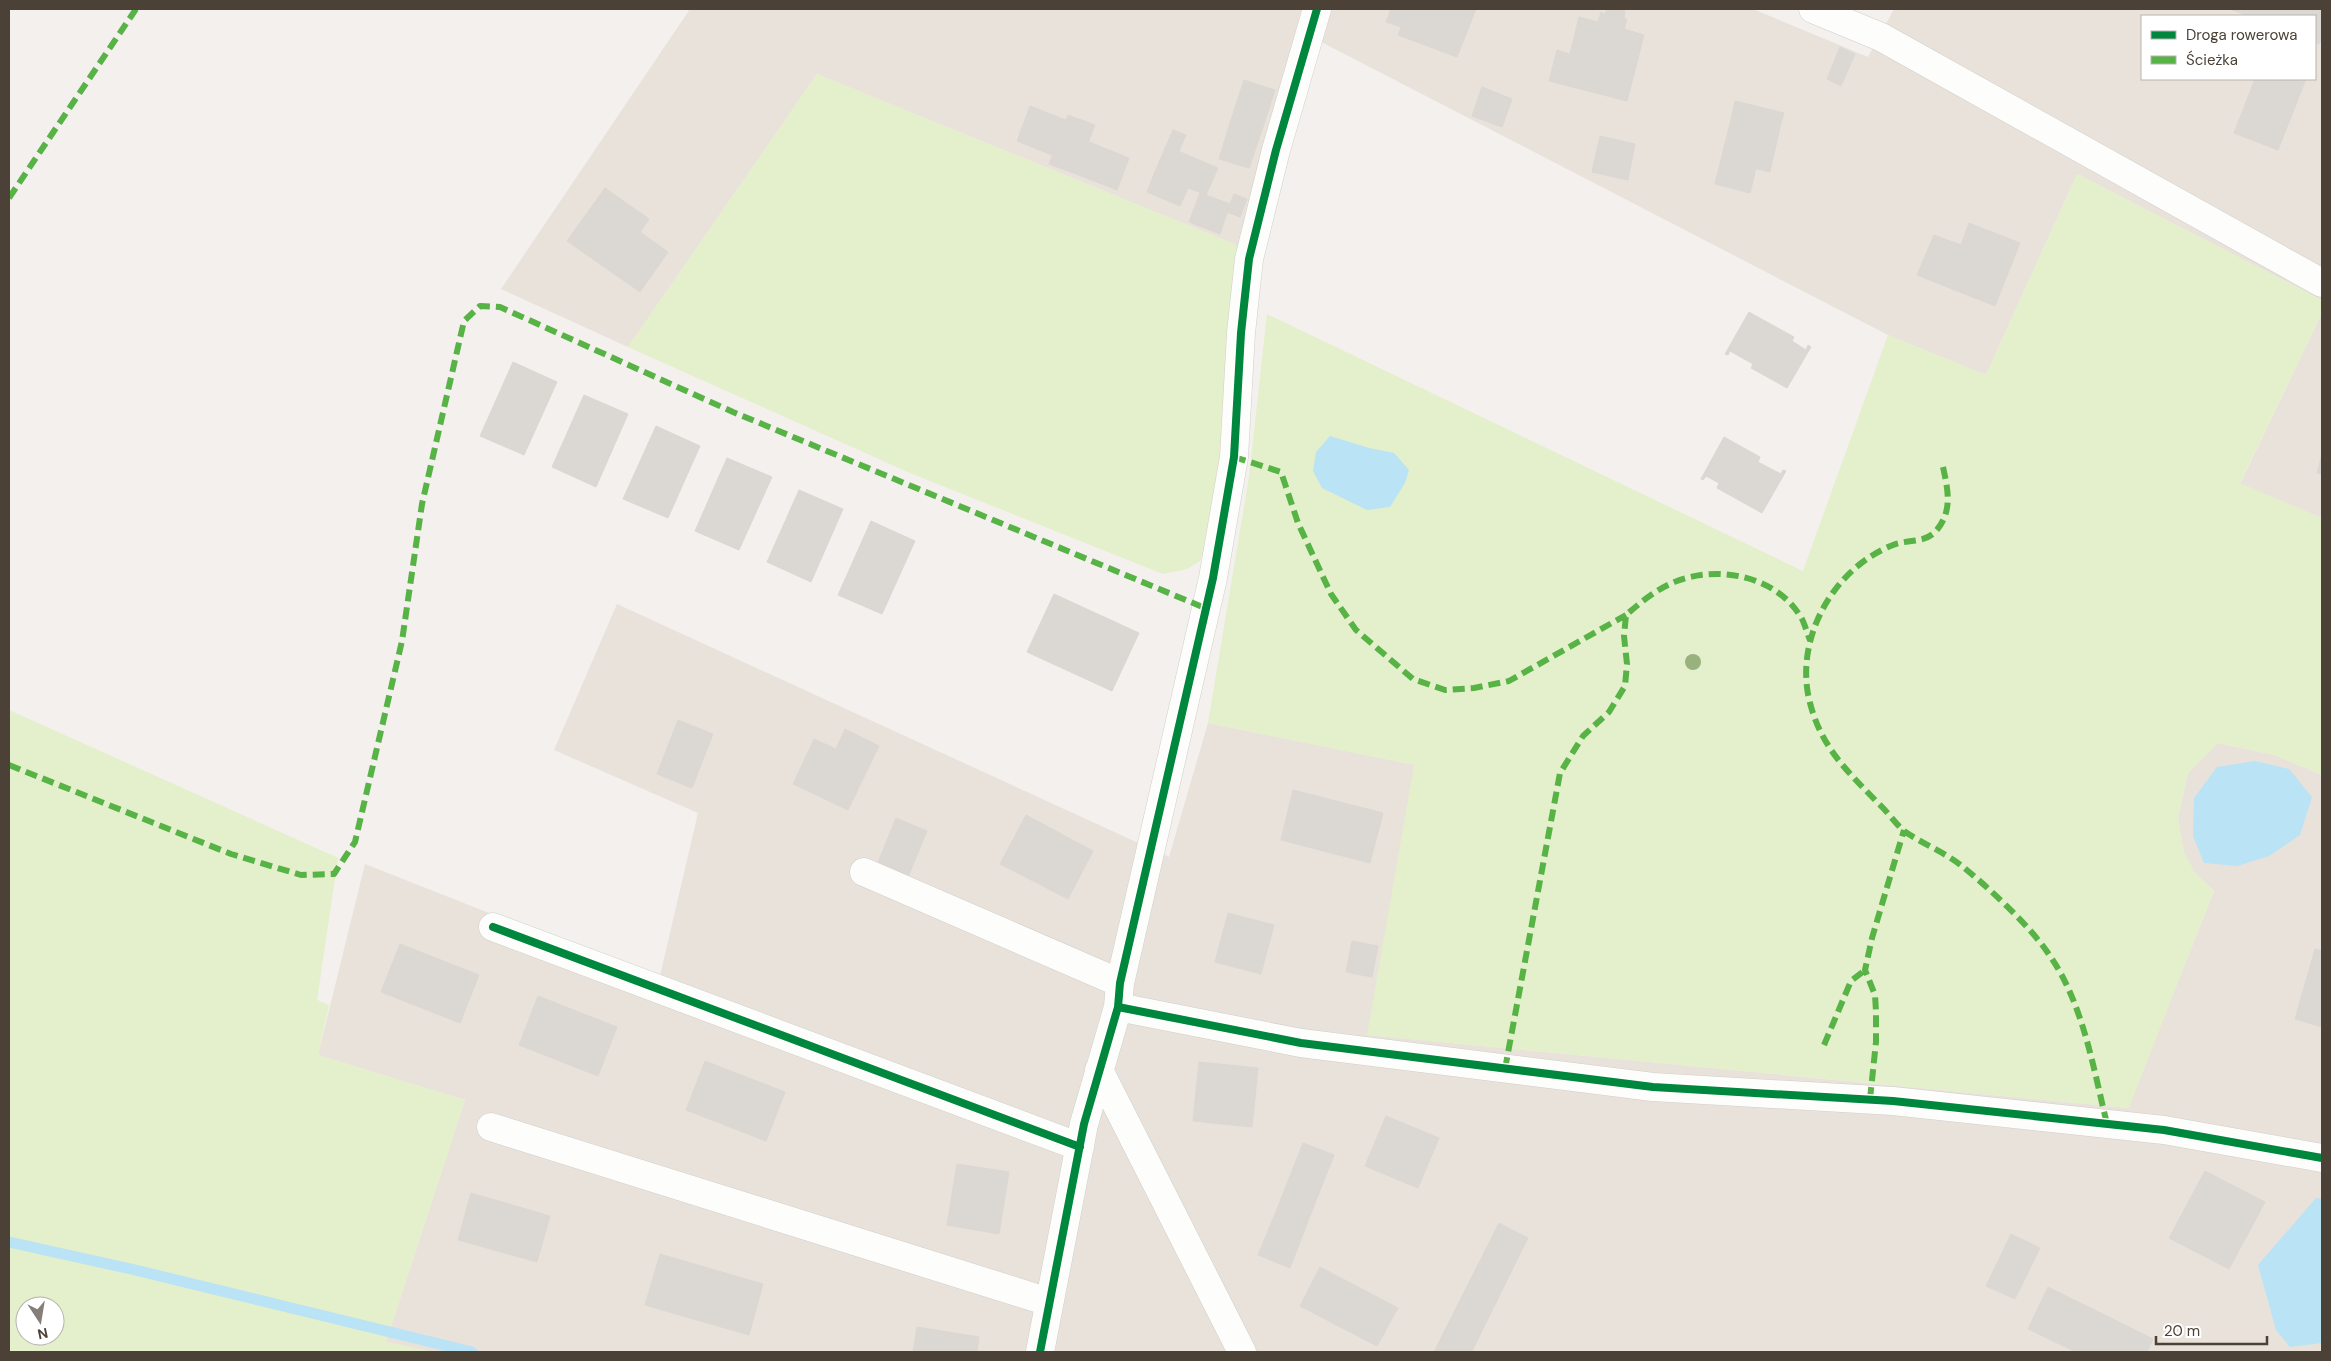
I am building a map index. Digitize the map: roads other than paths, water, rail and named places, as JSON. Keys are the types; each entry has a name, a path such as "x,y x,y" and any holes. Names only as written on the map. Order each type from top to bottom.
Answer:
{"street":[{"path":"1040,1352 1080,1147 1119,995 1213,578 1233,466 1241,333 1249,259 1276,150 1317,9"},
{"path":"1813,9 1881,37 2322,283"},
{"path":"864,872 1119,995 1301,1043 1653,1087 1893,1101 2164,1130 2322,1158"},
{"path":"493,927 1080,1147"},
{"path":"1099,1070 1242,1352"},
{"path":"491,1127 1049,1302"}],"water":[{"path":"1330,436 1369,448 1394,453 1409,470 1405,483 1390,507 1367,510 1322,488 1313,471 1316,452"},
{"path":"2254,761 2289,769 2312,797 2300,835 2269,856 2237,866 2204,863 2193,836 2194,798 2217,767"},
{"path":"2316,1198 2322,1199 2322,1343 2290,1347 2276,1330 2258,1265"}],"waterway":[{"path":"9,1242 131,1269 472,1352"}]}
